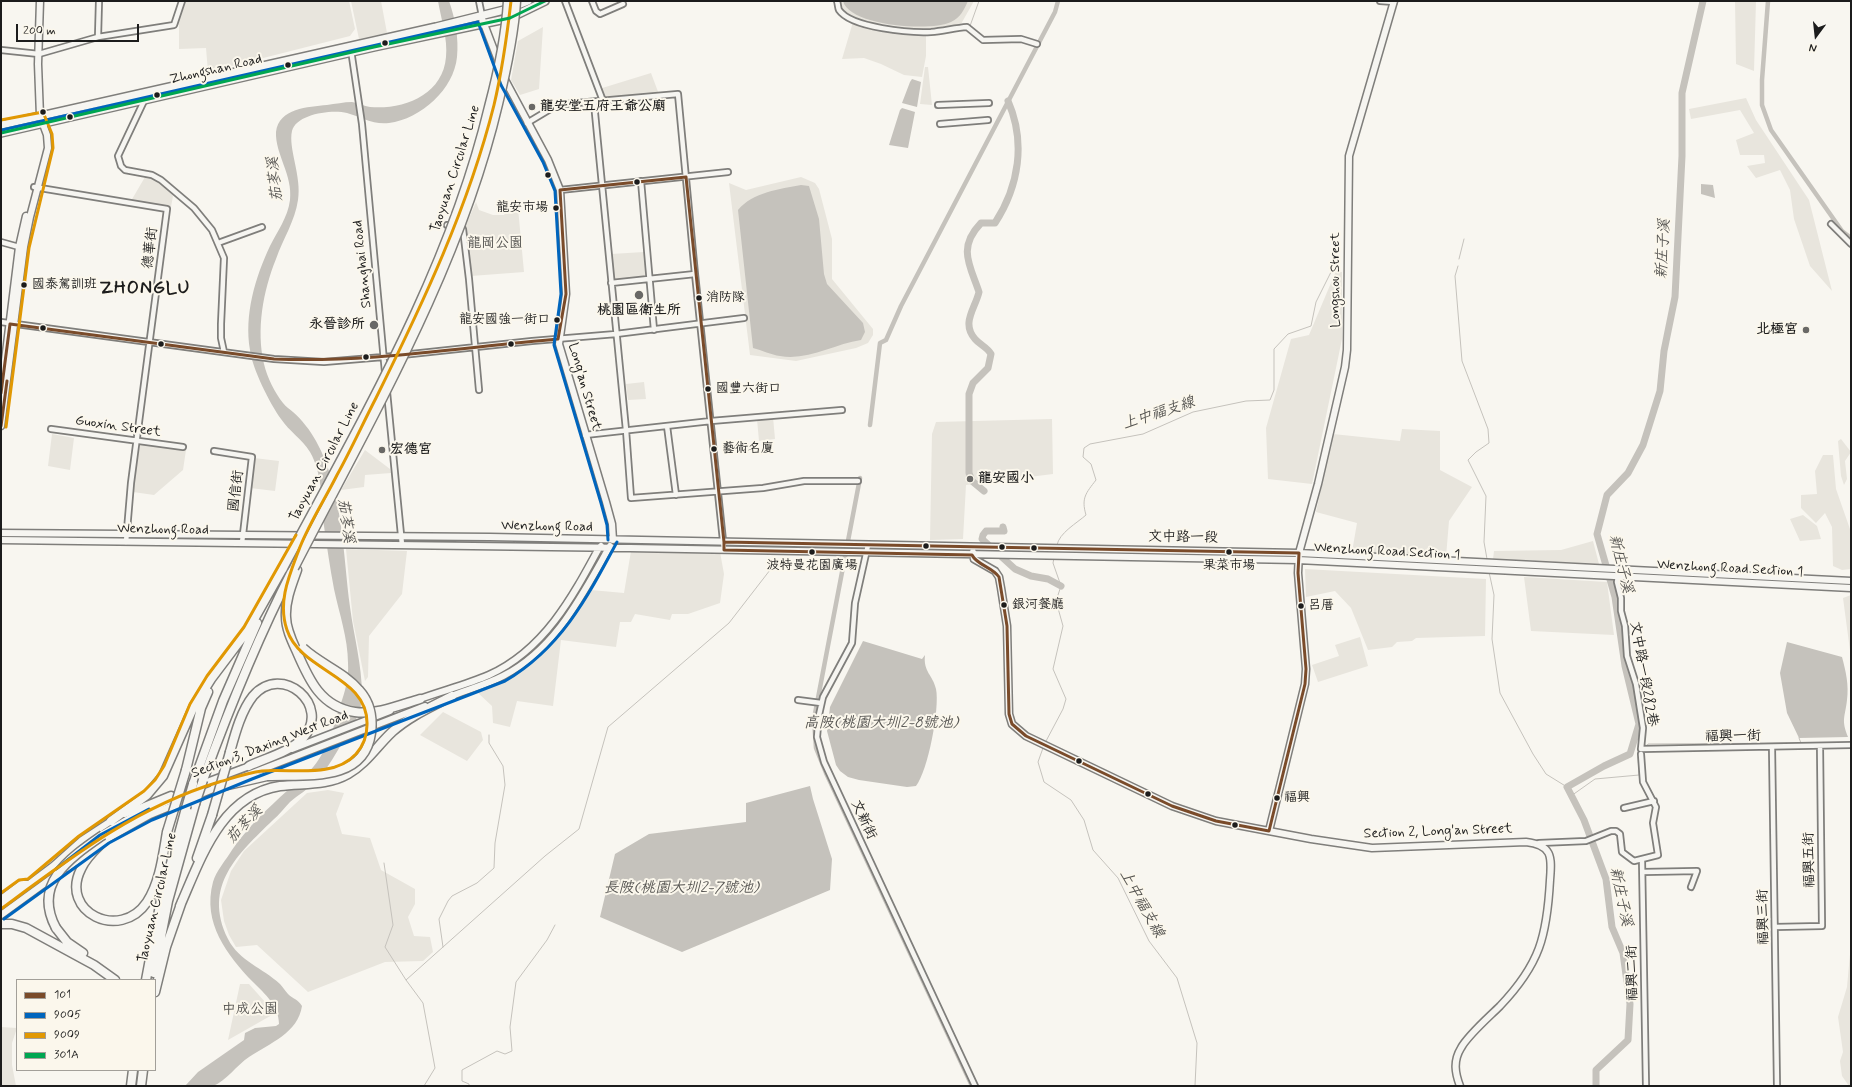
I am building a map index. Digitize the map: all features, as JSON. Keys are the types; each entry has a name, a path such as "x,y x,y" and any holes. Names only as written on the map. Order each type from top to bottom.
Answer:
{"highway":[{"name":"Taoyuan Circular Line","path":"153,979 168,901 195,804 198,783 223,701 283,568 384,376 413,317 444,247 479,148 487,118 501,53 508,1"},
{"name":"Taoyuan Circular Line","path":"146,979 161,900 186,808 227,715 264,625 295,569 308,540 420,322 472,196 502,87 516,1"},
{"path":"111,821 147,795 159,783 168,768 194,706 211,679 248,630 283,568"},
{"path":"295,569 288,599 286,616 289,635 312,685 332,704 342,709 357,712 380,710 420,699"},
{"path":"215,788 267,776 317,775 336,772 350,766 361,756 371,736 371,714 364,695 353,682 319,661 303,648 296,639 291,627 288,599"},
{"path":"105,837 80,869 77,893 84,907 90,914 103,920 116,922 124,920 136,913 151,896 158,875 167,832 186,770 201,708 208,691 228,657"},
{"path":"156,988 166,947 212,815 230,752 246,709 257,692 268,686 278,684 290,686 301,692 311,710 311,722 308,731 296,744 249,766"},
{"path":"180,906 195,872 223,821 235,806 255,793 274,787 322,783 342,777 361,764 391,733 408,719 452,696"},
{"path":"115,979 101,966 66,942 56,928 48,908 52,882 68,861 132,818 198,783"},
{"path":"1,924 12,924 26,928 94,965 115,979"},
{"path":"130,1071 130,1086"},
{"path":"130,1086 133,1071"},
{"path":"141,1086 143,1071"}],"main road":[{"path":"465,24 481,16 508,9 528,1"},
{"path":"465,24 483,24 510,18 545,1"},
{"name":"Zhongshan Road","path":"1,125 144,101 351,50 465,24"},
{"name":"Zhongshan Road","path":"1,133 41,119 351,50"}],"street":[{"path":"1,393 24,247 44,150 41,119 39,54 40,1"},
{"path":"98,37 99,1"},
{"path":"1,50 39,54 98,37 174,25 182,1"},
{"path":"479,1 481,16"},
{"path":"565,1 604,101"},
{"path":"592,1 596,11 600,14 623,4"},
{"path":"837,1 839,10 844,14 871,26 912,32 933,32 967,27 983,40 1021,39 1037,44"},
{"path":"1380,1 1394,2"},
{"name":"Longshou Street","path":"1269,831 1306,684 1298,560 1299,553 1318,484 1345,367 1347,334 1348,175 1350,147 1394,2"},
{"name":"Long'an Street","path":"481,16 506,83 548,160 560,190 566,294 558,339 585,435 606,502 612,524 613,540"},
{"name":"Shanghai Road","path":"351,50 362,124 402,545"},
{"path":"528,123 552,108 565,104 594,103 678,94 694,274 701,324 724,550"},
{"path":"144,101 118,156 121,166 125,170 152,175 161,180 194,208 212,230 224,258 221,324 221,338 224,352"},
{"path":"594,103 626,430 631,498 763,488 804,481 858,481"},
{"path":"938,105 989,103"},
{"path":"940,124 988,120"},
{"path":"560,190 602,184 728,172"},
{"path":"641,181 648,279 654,330"},
{"path":"1,426 19,247 36,188"},
{"name":"德華街","path":"36,188 167,209 137,440 126,542"},
{"path":"1831,224 1851,244"},
{"path":"447,225 463,230 469,279 478,390"},
{"path":"218,243 262,227"},
{"path":"1,242 19,247"},
{"path":"611,283 694,274"},
{"path":"1,322 274,359 324,362 616,334 744,318"},
{"path":"585,435 711,421 842,410"},
{"path":"667,426 676,495"},
{"name":"Guoxin Street","path":"50,429 183,447"},
{"name":"國信街","path":"214,451 252,456 242,543"},
{"name":"Wenzhong Road","path":"1,533 346,536 724,542 867,553"},
{"path":"335,536 335,544"},
{"name":"Wenzhong Road","path":"1,540 724,550 868,545"},
{"path":"599,548 613,540"},
{"name":"Section 3, Daxing West Road","path":"1,915 105,837 150,815 215,788 503,676 530,658 554,636 577,605 613,540"},
{"name":"Wenzhong Road Section 1","path":"868,545 974,550 984,555 1407,562"},
{"name":"文新街","path":"868,545 855,603 852,644 819,703 817,737 824,762 975,1086"},
{"name":"Section 3, Daxing West Road","path":"1,905 30,884 82,840 111,821 198,783 249,766 420,699 490,674 522,654 544,634 560,616 573,596 599,548"},
{"name":"Wenzhong Road Section 1","path":"867,553 1007,548 1072,548"},
{"name":"文中路一段","path":"1072,548 1299,553 1407,562 1615,574"},
{"name":"Section 2, Long'an Street","path":"974,550 974,559 994,571 998,577 1007,626 1008,704 1012,724 1026,736 1194,814 1216,821 1372,848 1526,842 1539,843"},
{"path":"1168,550 1168,558"},
{"name":"Wenzhong Road Section 1","path":"1615,574 1637,570 1671,575"},
{"name":"Wenzhong Road Section 1","path":"1615,574 1671,575 1847,585 1851,582"},
{"name":"文中路一段282巷","path":"1615,574 1622,598 1621,610 1626,626 1627,656 1636,684 1643,728 1643,750"},
{"path":"798,700 819,703"},
{"name":"福興一街","path":"1643,750 1851,745"},
{"name":"福興五街","path":"1775,927 1822,926 1820,746"},
{"name":"福興三街","path":"1772,747 1777,1086"},
{"path":"1539,843 1586,840 1611,831 1616,831 1620,834 1622,852 1634,861 1658,855 1656,833 1653,823 1656,807 1643,782 1643,750"},
{"path":"1624,808 1654,801"},
{"path":"1460,1086 1456,1074 1455,1064 1461,1047 1515,990 1536,957 1546,924 1551,870 1551,859 1547,848 1539,843"},
{"name":"福興二街","path":"1642,860 1646,1086"},
{"path":"1643,872 1697,872 1691,887"},
{"path":"1,899 20,884 30,884"}],"shaded area":[{"path":"184,1 349,1 355,29 350,36 208,72 206,48 179,49 179,25 176,24"},
{"path":"351,1 381,1 387,33 359,39"},
{"path":"839,1 974,1 961,24 923,30 861,21 842,11"},
{"path":"1735,1 1756,1 1754,71 1736,64"},
{"path":"853,22 875,29 900,33 926,34 926,56 922,77 904,75 864,58 842,59"},
{"path":"543,27 539,89 520,95 511,80 518,41"},
{"path":"925,67 928,67 932,105 920,104"},
{"path":"651,73 660,97 603,101 599,89"},
{"path":"1746,98 1756,120 1809,200 1832,291 1810,266 1794,219 1790,190 1780,170 1756,178 1747,166 1765,163 1764,155 1740,155 1736,140 1754,133 1740,110 1691,119 1689,109"},
{"path":"145,177 153,178 169,190 173,196 171,207 131,201"},
{"path":"801,177 815,183 819,189 832,239 832,279 873,329 873,335 868,343 856,348 796,361 750,355 729,183 746,190"},
{"name":"龍岡公園","path":"476,202 479,210 493,215 504,215 508,209 518,208 524,272 471,276 466,225"},
{"path":"644,252 646,278 614,281 611,254"},
{"path":"1336,271 1342,272 1342,339 1312,484 1268,479 1266,428 1291,339 1309,335"},
{"path":"644,382 646,399 628,400 626,384"},
{"path":"773,417 775,439 759,441 757,419"},
{"name":"龍安國小","path":"1052,419 1053,474 966,485 963,539 930,540 932,434 936,422"},
{"path":"1402,429 1440,431 1440,470 1472,487 1449,521 1446,557 1352,552 1357,523 1316,512 1333,434 1400,441"},
{"path":"52,434 74,438 70,470 48,466"},
{"path":"1841,439 1851,452 1845,461 1847,479 1844,485 1841,476 1838,441"},
{"path":"140,443 186,450 183,470 154,495 133,492"},
{"path":"365,450 390,469 391,473 365,475 364,487 341,490"},
{"path":"1823,455 1833,455 1836,489 1851,532 1851,569 1842,570 1833,566 1832,527 1825,513 1816,523 1801,508 1801,495 1817,494 1815,471"},
{"path":"254,458 279,461 275,491 250,488"},
{"path":"1803,515 1817,526 1821,539 1800,541 1790,519"},
{"path":"1593,541 1599,564 1493,559 1494,551 1561,550"},
{"path":"346,549 407,551 402,594 369,636 368,677 365,681 353,621"},
{"path":"631,551 720,552 724,574 720,603 688,614 672,614 670,620 635,614 631,622 620,622 616,647 561,640 553,706 517,701 510,727 493,723 492,706 477,692 513,675 538,657 567,626 591,590 624,593"},
{"path":"1305,569 1486,579 1485,636 1416,638 1412,641 1397,642 1392,647 1368,650 1351,608 1335,591 1306,597"},
{"path":"1524,577 1607,582 1614,635 1531,631"},
{"path":"1851,595 1851,658 1843,598"},
{"path":"1360,637 1368,666 1318,682 1312,665 1339,656 1335,645"},
{"path":"443,712 481,732 483,740 467,761 420,735"},
{"path":"328,790 344,793 336,814 342,834 370,838 381,870 415,889 415,904 408,917 414,936 430,937 433,952 423,961 385,962 308,992 257,945 236,947 229,935 224,921 221,900 231,871 244,851 307,793"},
{"path":"1851,943 1851,1086 1849,1086 1842,1076 1840,1061 1843,1052 1838,1017 1847,987"},
{"name":"中成公園","path":"240,984 249,984 274,1012 272,1015 228,1040"},
{"path":"1,1027 16,1028 12,1043 12,1065 16,1086 1,1086"}],"water":[{"path":"438,1 449,1 456,28 457,57 455,69 450,80 443,91 424,109 413,116 389,123 378,123 347,113 324,112 300,120 292,131 291,138 299,191 298,200 294,215 271,271 264,297 261,324 262,351 265,369 274,390 284,404 306,425 325,460 332,480 337,501 350,607 361,673 362,701 355,721 320,777 290,802 248,845 228,872 222,887 219,903 221,920 228,939 238,953 273,978 288,994 299,1002 302,1006 299,1015 295,1023 282,1036 249,1057 218,1084 213,1086 185,1086 198,1072 244,1040 245,1033 255,1028 276,1026 279,1024 277,1012 274,1006 234,961 219,937 214,925 210,897 216,874 244,834 258,818 309,771 319,759 331,733 345,690 348,674 347,644 331,573 324,526 321,488 317,470 307,447 284,423 272,404 262,386 251,358 248,323 255,284 270,246 285,218 290,200 289,182 278,148 276,132 278,124 288,113 303,108 352,102 370,107 395,106 408,103 429,90 438,81 443,70 446,57 445,36"},
{"path":"843,1 968,1 965,8 957,18 951,22 941,25 910,26 892,25 860,16 849,9"},
{"path":"912,79 921,82 917,107 902,103"},
{"path":"902,108 915,112 908,148 889,145 900,110"},
{"path":"1701,184 1713,185 1715,198 1701,194"},
{"path":"801,185 809,186 819,219 824,274 827,284 863,323 865,332 861,340 811,354 790,357 773,355 753,348 738,210 751,199 759,195"},
{"name":"高陂(桃園大圳2-8號池)","path":"863,641 922,659 925,655 925,666 935,684 937,698 935,724 929,754 916,786 907,787 859,780 848,777 840,771 836,765 827,731 830,707"},
{"path":"1787,642 1842,657 1846,673 1848,694 1844,722 1848,737 1799,738 1787,713 1780,673"},
{"name":"長陂(桃園大圳2-7號池)","path":"810,786 832,859 830,890 682,952 600,917 615,854 649,834 746,822 746,803"}],"waterway":[{"path":"979,1 970,26 984,38"},
{"path":"870,425 880,343 886,340 901,306 1055,12 1058,1"},
{"name":"新庄子溪","path":"1596,1086 1596,1070 1628,1040 1630,1004 1623,953 1612,927 1606,879 1584,820 1567,787 1604,766 1630,754 1639,724 1625,666 1615,597 1597,534 1607,495 1628,473 1643,445 1660,391 1664,351 1675,297 1682,156 1682,93 1703,1"},
{"path":"1768,1 1762,80 1762,105 1771,130 1842,231 1851,238"},
{"path":"984,491 972,481 969,473 969,394 973,383 988,368 991,354 975,339 969,327 970,316 979,292 969,265 967,249 969,241 981,223 995,223 1010,194 1017,164 1018,148 1014,116 1008,101"},
{"path":"1459,259 1464,239"},
{"name":"上中福支線","path":"1057,545 1061,536 1086,515 1084,504 1085,496 1096,480 1091,464 1083,457 1084,448 1090,444 1143,434 1193,412 1246,401 1270,400 1274,390 1274,349 1288,334 1311,326 1316,302 1336,262"},
{"path":"1458,266 1455,276 1462,361 1488,429 1489,443 1468,460 1486,496 1484,542 1487,559"},
{"path":"860,478 814,719 816,748 826,773 972,1086"},
{"path":"1003,527 1004,531 986,531 982,539 1015,569 1031,576 1048,579 1061,586"},
{"name":"上中福支線","path":"1045,743 1063,709 1066,699 1053,669 1063,626 1056,601 1061,586 1053,563 1054,558"},
{"path":"424,1086 435,1068 423,1003 406,980 545,856 579,829 608,727 729,623 777,561"},
{"path":"1489,572 1494,595 1492,639 1500,693 1533,754 1546,774 1567,787"},
{"path":"443,947 439,919 448,901 452,896 477,883 494,868 495,843 505,785 503,766 489,743 489,735"},
{"path":"1646,747 1648,744 1801,743 1799,738"},
{"name":"上中福支線","path":"1043,748 1038,762 1044,782 1071,800 1084,820 1093,850 1118,878 1149,941 1177,978 1197,1043 1195,1086"},
{"path":"1571,796 1595,779 1639,775 1638,755"},
{"path":"384,863 393,925 385,947 406,980"},
{"path":"469,1086 469,1084 462,1081 462,1070 497,1051 505,1054 512,1051 510,1027 516,982 547,940 555,925"}],"transit line":[{"name":"9009","path":"1,909 78,853 160,805 219,782 251,773 274,770 312,771 336,767 347,762 361,748 367,729 365,709 357,695 346,684 306,656 295,644 287,630 284,619 283,609 286,588 292,567 304,538 347,456 411,327 458,218 494,105 504,53 511,1"},
{"name":"301A","path":"1,133 374,47 510,18 545,1"},
{"name":"9005","path":"2,130 478,22 501,85 543,162 555,191 561,294 554,345 601,503 607,525 608,540"},
{"name":"9009","path":"1,120 43,112 52,134 53,148 29,248 6,427"},
{"name":"101","path":"686,177 724,542"},
{"name":"101","path":"560,190 686,177"},
{"name":"101","path":"558,339 566,294 560,190"},
{"name":"101","path":"1,393 10,324 274,359 310,360 381,357 558,339"},
{"name":"101","path":"1,426 7,381"},
{"name":"9009","path":"1,893 19,880 28,879 79,836 144,791 155,780 164,766 190,704 207,676 244,627 296,535"},
{"name":"9005","path":"4,919 109,843 152,820 252,779 505,681 525,668 542,653 571,620 595,583 617,542"},
{"name":"101","path":"724,542 1299,553 1298,573 1306,669 1305,684 1269,831 1216,821 1172,806 1026,736 1012,724 1009,714 1007,626 999,577 993,571 977,561 972,555 724,550 724,542"},
{"name":"9005","path":"56,869 100,835 149,809"}],"place":[{"name":"龍安堂五府王爺公廟","path":"532,107"},
{"name":"龍安市場","path":"556,208"},
{"name":"國泰駕訓班","path":"24,285"},
{"name":"桃園區衛生所","path":"639,295"},
{"name":"消防隊","path":"699,298"},
{"name":"龍安國強一街口","path":"557,320"},
{"name":"永晉診所","path":"374,325"},
{"name":"北極宮","path":"1806,330"},
{"name":"國豐六街口","path":"708,389"},
{"name":"藝術名廈","path":"714,449"},
{"name":"宏德宮","path":"382,450"},
{"name":"龍安國小","path":"970,479"},
{"name":"波特曼花園廣場","path":"812,552"},
{"name":"果菜市場","path":"1229,552"},
{"name":"銀河餐廳","path":"1004,605"},
{"name":"呂厝","path":"1301,606"},
{"name":"福興","path":"1277,798"}],"district":[{"name":"ZHONGLU","path":"145,289"}],"water label":[{"name":"茄苳溪","path":"276,179"},
{"name":"茄苳溪","path":"345,521"},
{"name":"茄苳溪","path":"245,825"}]}
